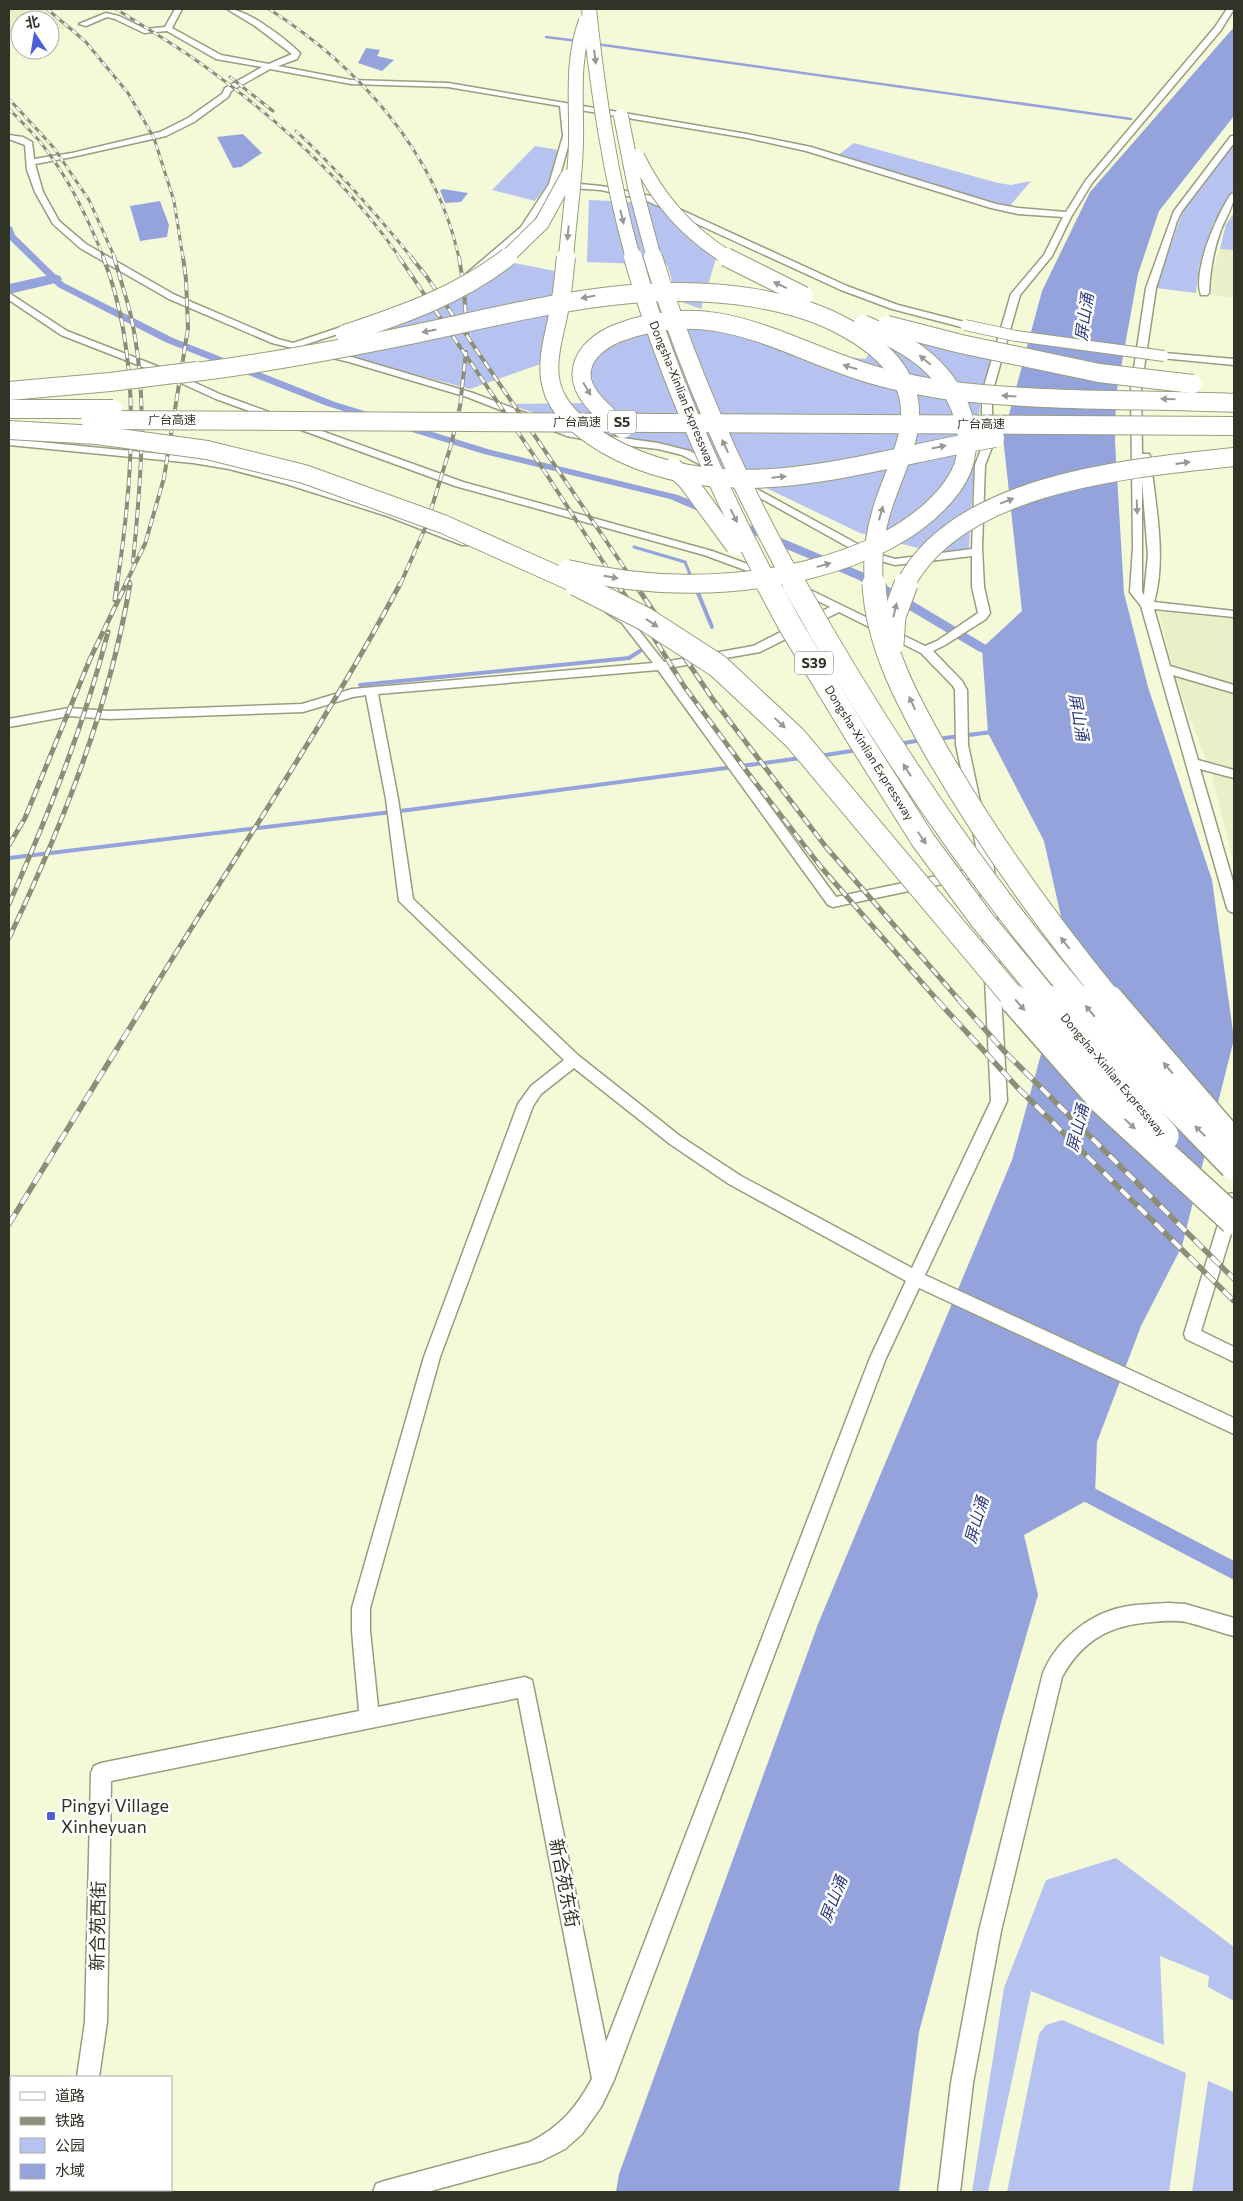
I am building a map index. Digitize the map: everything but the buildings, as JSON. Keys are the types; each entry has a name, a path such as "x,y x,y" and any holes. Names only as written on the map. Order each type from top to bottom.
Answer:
{"highway":[{"name":"Dongsha-Xinlian Expressway","path":"595,10 642,218 653,257 702,394 749,497 831,650 922,793 966,856 1012,916 1120,1045 1191,1123 1234,1165"},
{"name":"Dongsha-Xinlian Expressway","path":"595,10 611,171 623,224 650,315 698,439 746,541 779,605 887,786 955,886 1234,1220"},
{"path":"595,10 576,48 574,80 576,160 562,295 550,361 550,384 558,400 581,428 597,441 666,468 706,477 763,478 825,471 966,442 1001,437 1137,427 1209,426"},
{"path":"496,548 573,571 621,579 674,584 723,583 803,571 837,561 877,545 936,507 963,472 968,455 968,427 955,395 935,368 901,343 773,282 732,260 682,222 654,189 622,128"},
{"path":"178,374 259,358 327,340 402,313 456,290 495,266 523,244 537,229 547,215 576,160"},
{"path":"9,391 178,374 277,361 441,329 581,298 624,292 678,289 741,294 781,303 823,316 853,331 882,352 898,373 907,391 910,411 907,434 880,516 874,559 876,605 884,636 915,710 943,762 995,846 1052,927 1130,1025 1234,1145"},
{"path":"824,305 885,324 961,344 1099,373 1234,387"},
{"path":"779,605 688,482 674,468 614,422 589,395 582,383 582,366 584,360 595,346 605,339 621,331 660,320 694,319 740,326 886,378 939,389 1005,396 1234,403"},
{"name":"广台高速","path":"9,409 1234,412"},
{"name":"广台高速","path":"9,419 1234,426"},
{"path":"9,430 97,435 207,450 304,474 443,524 569,580 645,619 725,673 795,738 989,970 1102,1099 1234,1220"},
{"path":"892,658 892,623 896,605 906,582 932,547 974,516 1002,503 1052,486 1133,470 1234,457"}],"street":[{"path":"168,29 178,9"},
{"path":"231,9 258,24 303,59"},
{"path":"925,650 941,643 982,617 984,609 978,588 977,552 980,465 986,447 987,393 1016,294 1048,256 1068,216 1089,182 1218,28 1230,9"},
{"path":"83,24 106,15 116,17 144,31 168,29 219,58 266,68 351,82 448,85 781,143 907,178 994,206 1018,211 1068,216"},
{"path":"31,162 72,155 163,134 190,120 228,90 266,68 294,58 296,53"},
{"path":"310,65 323,77"},
{"path":"294,346 376,318 466,279 524,229 553,184 567,136 564,104"},
{"path":"9,137 20,139 29,144 31,170 38,192 56,222 83,246 172,297 275,341 352,360 470,395 571,434 603,440 658,446 686,453 803,520 870,555 895,562 977,552"},
{"path":"1234,138 1178,211 1151,288 1136,388 1138,547 1136,592 1147,605 1234,908"},
{"path":"553,184 601,188 648,198 844,288 895,307 1016,336 1164,356 1234,362"},
{"path":"1204,293 1205,266 1218,224 1234,196"},
{"path":"9,296 64,333 157,369 219,397 459,484 708,553 803,588 925,650 961,690 962,738 986,858 999,1101 878,1358 603,2080 593,2099 574,2126 557,2141 533,2152 384,2192"},
{"path":"9,385 93,378 157,369"},
{"path":"9,442 193,460 230,466 290,482 391,514 486,550 609,609 626,621 833,902 987,870"},
{"path":"1147,605 1234,614"},
{"path":"9,723 69,712 109,715 303,708 352,693 661,666 756,649 839,607"},
{"path":"1164,668 1234,689"},
{"path":"371,691 392,799 406,901 574,1060 675,1140 736,1180 916,1278 1234,1426"},
{"path":"1192,763 1234,774"},
{"path":"369,1718 361,1631 361,1608 432,1357 526,1104 536,1090 574,1060"},
{"path":"1234,1199 1192,1334 1234,1355"},
{"path":"949,2192 962,2083 990,1931 1053,1673 1061,1659 1080,1638 1111,1620 1128,1615 1185,1613 1234,1627"},
{"name":"新合苑东街","path":"369,1718 525,1687 603,2080"},
{"name":"新合苑西街","path":"88,2076 96,2022 101,1774 369,1718"}],"shaded area":[{"path":"9,9 44,10 10,10 9,34"},
{"path":"60,23 67,29 60,29"},
{"path":"1220,249 1234,250 1234,298 1211,295 1213,269"},
{"path":"1159,612 1234,618 1234,865 1212,776 1175,678"}],"green space":[{"path":"854,143 998,183 1011,185 1031,181 1009,207 837,156"},
{"path":"1234,144 1234,189 1213,224 1199,265 1196,293 1156,288 1186,206"},
{"path":"535,146 558,150 548,184 535,201 492,190"},
{"path":"589,200 654,203 716,258 701,309 679,301 667,265 587,262"},
{"path":"1234,213 1234,250 1220,249 1226,224"},
{"path":"509,262 570,274 546,362 470,389 317,348 414,315"},
{"path":"698,322 797,351 865,359 886,334 993,358 982,387 975,451 969,548 937,553 860,533 687,450 658,442 600,435 508,404 586,403 591,361 615,338"},
{"path":"1116,1858 1234,1947 1234,2001 1208,1987 1209,1976 1160,1956 1164,2045 1031,1991 988,2192 972,2192 1004,1988 1046,1880"},
{"path":"1062,2020 1186,2073 1169,2192 1007,2192 1039,2034 1046,2025"},
{"path":"1208,2081 1234,2092 1234,2192 1192,2192"}],"water":[{"name":"屏山涌","path":"1234,27 1234,116 1159,211 1138,274 1116,395 1115,442 1124,593 1148,687 1212,880 1234,1039 1182,1246 1141,1326 1097,1442 1095,1496 1024,1535 1038,1595 1002,1719 919,2032 899,2192 616,2192 619,2174 818,1624 1012,1160 1069,952 1044,841 988,733 982,648 1022,611 1003,437 1042,291 1090,192"},
{"path":"366,48 380,50 377,56 394,60 382,71 358,63"},
{"path":"243,134 262,153 241,167 233,168 217,137"},
{"path":"440,190 468,193 461,202 445,203"},
{"path":"160,201 169,225 167,237 140,241 130,206"}],"waterway":[{"path":"546,37 578,41"},
{"path":"596,44 1131,119"},
{"path":"9,229 11,236 61,285 169,340 331,404 488,452 674,497 863,577 982,648 1004,656"},
{"path":"9,289 54,279"},
{"path":"634,547 685,562 692,579"},
{"path":"696,588 712,627"},
{"path":"360,685 629,658 640,651"},
{"path":"937,739 992,732"},
{"path":"898,744 922,740"},
{"path":"819,756 858,750"},
{"path":"9,858 408,810 801,758"},
{"path":"1075,1487 1234,1571"}],"railway":[{"path":"47,9 85,41 128,93 154,138 174,201 183,258"},
{"path":"116,9 193,58 251,101 279,125 306,149 356,201 400,258"},
{"path":"269,9 333,57 389,115 412,148 432,182 448,219 459,258"},
{"path":"230,77 273,111"},
{"path":"9,99 54,148 89,200 115,258"},
{"path":"9,109 41,143 69,184 104,258"},
{"path":"296,131 356,192 412,258"},
{"path":"103,257 116,296 124,336 129,377 131,419 127,503 117,585"},
{"path":"114,257 130,312 140,374 141,468 133,562"},
{"path":"125,585 145,544 164,478 188,328 183,257"},
{"path":"399,257 466,355"},
{"path":"411,257 427,277 636,585"},
{"path":"459,257 464,289 467,335"},
{"path":"400,585 426,526 451,445 460,406 466,355"},
{"path":"466,355 545,472 618,585"},
{"path":"115,600 117,584"},
{"path":"9,845 25,818 90,659 126,584"},
{"path":"9,938 48,852 82,765 110,676 130,584"},
{"path":"146,1001 309,742 400,584"},
{"path":"617,584 651,633 684,686 748,773 821,867 938,1001"},
{"path":"635,584 712,698 826,847 960,1001"},
{"path":"9,904 64,770 88,702 108,632"},
{"path":"9,1224 147,1000"},
{"path":"937,1000 1017,1087 1234,1301"},
{"path":"959,1000 1004,1051 1234,1279"}],"place":[{"name":"Pingyi Village Xinheyuan","path":"51,1816"}]}
